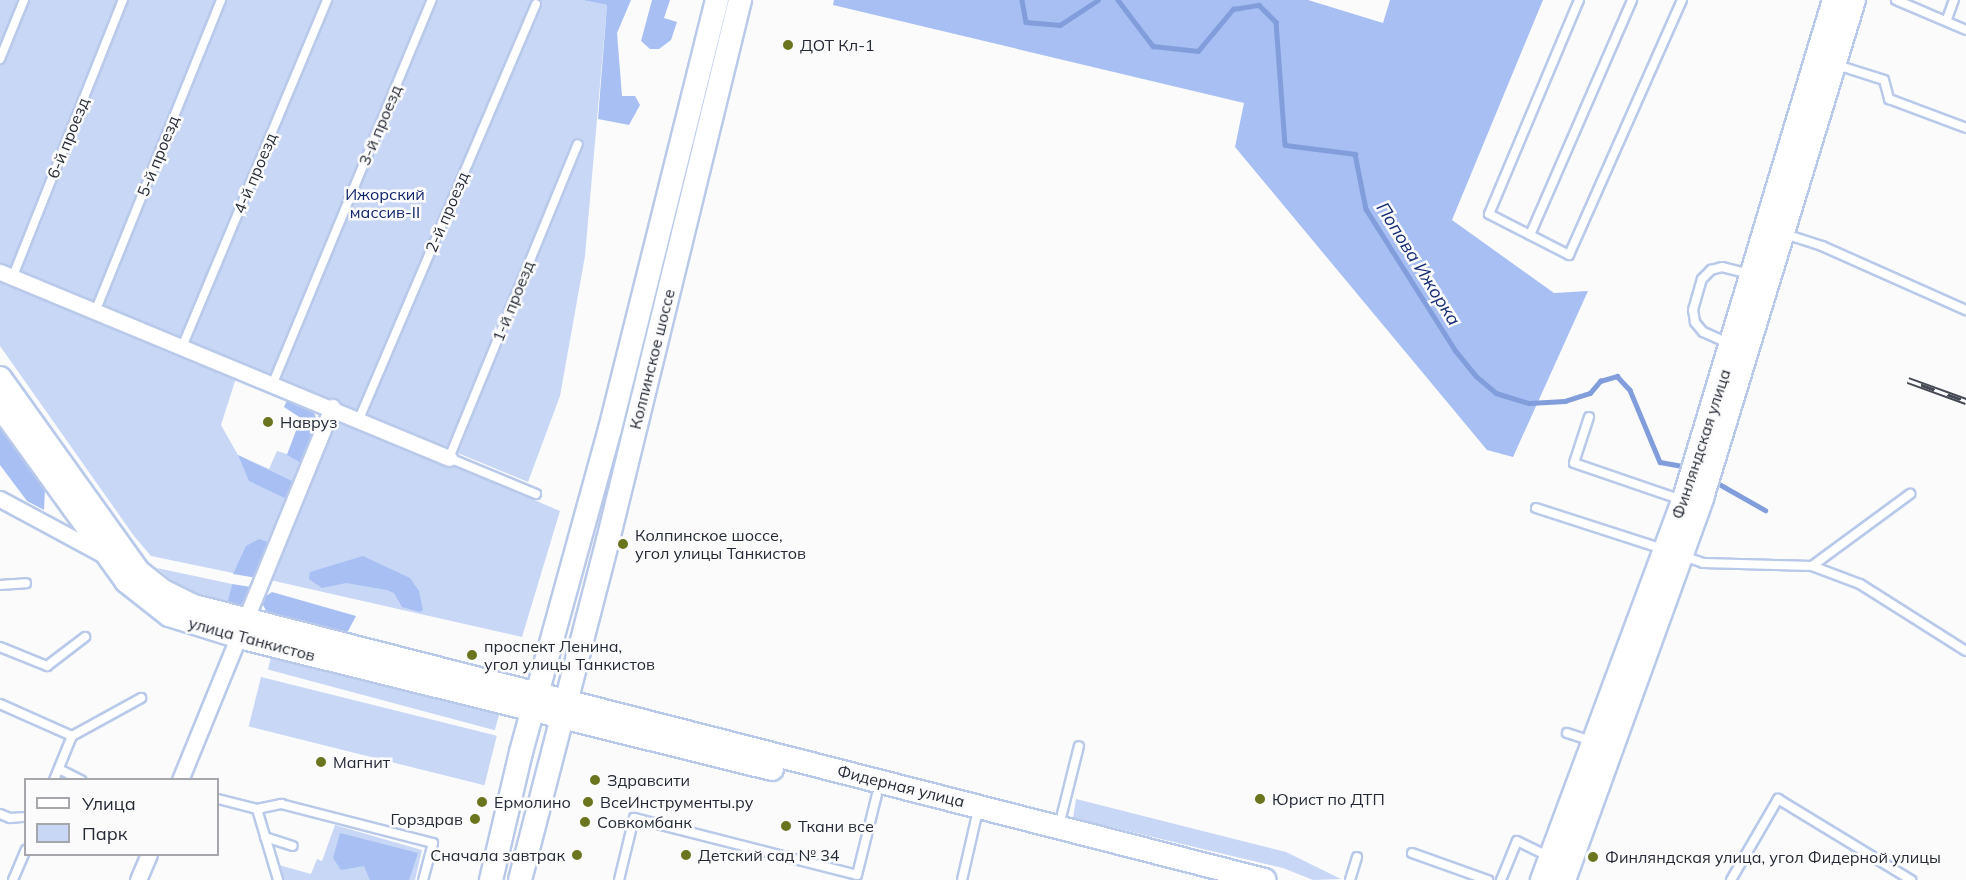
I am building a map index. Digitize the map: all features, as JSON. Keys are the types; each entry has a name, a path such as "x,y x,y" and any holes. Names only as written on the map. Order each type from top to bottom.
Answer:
{"main road":[{"name":"Колпинское шоссе","path":"491,880 535,702 610,429 717,0"},
{"name":"Колпинское шоссе","path":"519,880 565,710 741,0"},
{"name":"Финляндская улица","path":"1564,880 1709,448 1824,61 1834,0"},
{"name":"Финляндская улица","path":"1824,61 1854,0"},
{"name":"Финляндская улица","path":"1709,448 1732,344 1752,275 1774,231"},
{"name":"улица Танкистов","path":"0,378 139,572 165,592 242,629"},
{"name":"улица Танкистов","path":"0,406 126,581 155,607 187,623 242,629 535,702"},
{"name":"Финляндская улица","path":"1542,880 1595,742 1674,553"},
{"name":"Фидерная улица","path":"535,702 1057,833 1264,880"},
{"name":"Фидерная улица","path":"1057,833 1210,880"}],"street":[{"path":"6,274 332,407 449,458"},
{"path":"181,778 332,407"},
{"path":"0,499 109,558"},
{"path":"138,880 149,856"}],"lane":[{"path":"0,59 24,0"},
{"name":"6-й проезд","path":"6,274 123,0"},
{"name":"5-й проезд","path":"95,312 221,0"},
{"name":"4-й проезд","path":"183,346 327,0"},
{"name":"3-й проезд","path":"273,383 432,0"},
{"path":"1579,0 1489,214 1569,255 1682,0"},
{"path":"1530,235 1632,0"},
{"path":"1896,0 1947,19 1966,30"},
{"path":"1947,19 1954,0"},
{"name":"2-й проезд","path":"359,419 536,4"},
{"path":"1824,61 1884,80 1889,99 1966,128"},
{"name":"1-й проезд","path":"449,458 578,144"},
{"path":"1774,231 1822,246 1966,310"},
{"path":"1732,344 1703,332 1693,310 1702,279 1711,270 1722,267 1752,275"},
{"path":"1589,417 1574,463 1691,497"},
{"path":"449,458 536,494"},
{"path":"1812,566 1910,494"},
{"path":"1536,508 1703,563 1812,566 1860,584 1966,651"},
{"path":"0,585 26,583"},
{"path":"0,647 47,666 85,637"},
{"path":"55,778 72,736 141,698"},
{"path":"0,704 72,736"},
{"path":"1567,733 1595,742"},
{"path":"1057,833 1079,746"},
{"path":"59,769 77,778"},
{"path":"619,880 634,818 856,875 878,787"},
{"path":"219,799 257,809 282,804 433,843 423,880"},
{"path":"1731,880 1778,799 1911,880"},
{"path":"257,809 278,880"},
{"path":"962,880 978,812"},
{"path":"0,814 10,818 24,817"},
{"path":"265,837 292,846"},
{"path":"1502,880 1517,841 1552,858"},
{"path":"1412,853 1488,880"},
{"path":"13,880 24,855"},
{"path":"1350,880 1357,857"},
{"path":"838,880 840,871"}],"green space":[{"name":"Ижорский массив-II","path":"0,0 582,0 607,5 585,256 560,396 528,482 0,265"},
{"path":"0,277 237,375 221,425 238,455 269,469 277,451 287,454 301,418 284,407 319,425 257,578 151,556 134,536 0,346"},
{"path":"337,416 560,511 522,637 270,580"},
{"path":"157,568 232,584 227,604 185,591"},
{"path":"272,654 499,715 495,730 268,669"},
{"path":"261,677 497,736 484,785 249,726"},
{"path":"1076,799 1286,852 1341,879 1313,880 1283,868 1073,818"},
{"path":"335,825 422,850 415,880 284,880 279,865 311,874 317,859 322,861"}],"shaded area":[{"path":"582,0 631,0 617,33 622,96 635,96 640,105 629,125 598,119 607,5"},
{"path":"652,0 670,0 664,18 677,22 671,40 659,49 650,49 641,41"},
{"path":"834,0 1308,0 1383,23 1390,0 1543,0 1452,220 1554,293 1588,291 1513,457 1487,450 1235,147 1244,103 833,5"},
{"path":"290,394 310,403 319,425 303,464 287,455 301,418 284,407"},
{"path":"0,424 45,489 44,510 27,501 0,465"},
{"path":"238,455 296,483 289,500 249,481"},
{"path":"259,539 271,543 257,578 233,574 246,546"},
{"path":"363,556 410,578 419,591 423,610 420,612 402,607 394,593 387,590 346,583 322,588 309,579 310,572"},
{"path":"232,584 251,587 244,609 227,604"},
{"path":"272,592 356,616 347,633 267,612 260,600"},
{"path":"340,833 418,853 409,880 370,880 364,866 341,870 333,858"}],"waterway":[{"name":"Попова Ижорка","path":"1022,0 1026,22 1060,25 1098,0"},
{"name":"Попова Ижорка","path":"1118,0 1153,46 1198,51 1233,9 1259,5 1276,22 1285,145 1355,154 1366,209 1455,350 1476,376 1496,393 1529,403 1565,401 1590,393 1600,381 1617,376 1630,390 1660,462 1688,467"},
{"name":"Попова Ижорка","path":"1714,481 1765,510"}],"railway":[{"path":"1908,380 1966,401"}],"place":[{"name":"ДОТ Кл-1","path":"788,45"},
{"name":"Навруз","path":"268,422"},
{"name":"Колпинское шоссе, угол улицы Танкистов","path":"623,544"},
{"name":"проспект Ленина, угол улицы Танкистов","path":"472,655"},
{"name":"Магнит","path":"321,762"},
{"name":"Здравсити","path":"595,780"},
{"name":"Юрист по ДТП","path":"1260,799"},
{"name":"Ермолино","path":"482,802"},
{"name":"ВсеИнструменты.ру","path":"588,802"},
{"name":"Горздрав","path":"475,819"},
{"name":"Совкомбанк","path":"585,822"},
{"name":"Ткани все","path":"786,826"},
{"name":"Сначала завтрак","path":"577,855"},
{"name":"Детский сад № 34","path":"686,855"},
{"name":"Финляндская улица, угол Фидерной улицы","path":"1593,857"}]}
